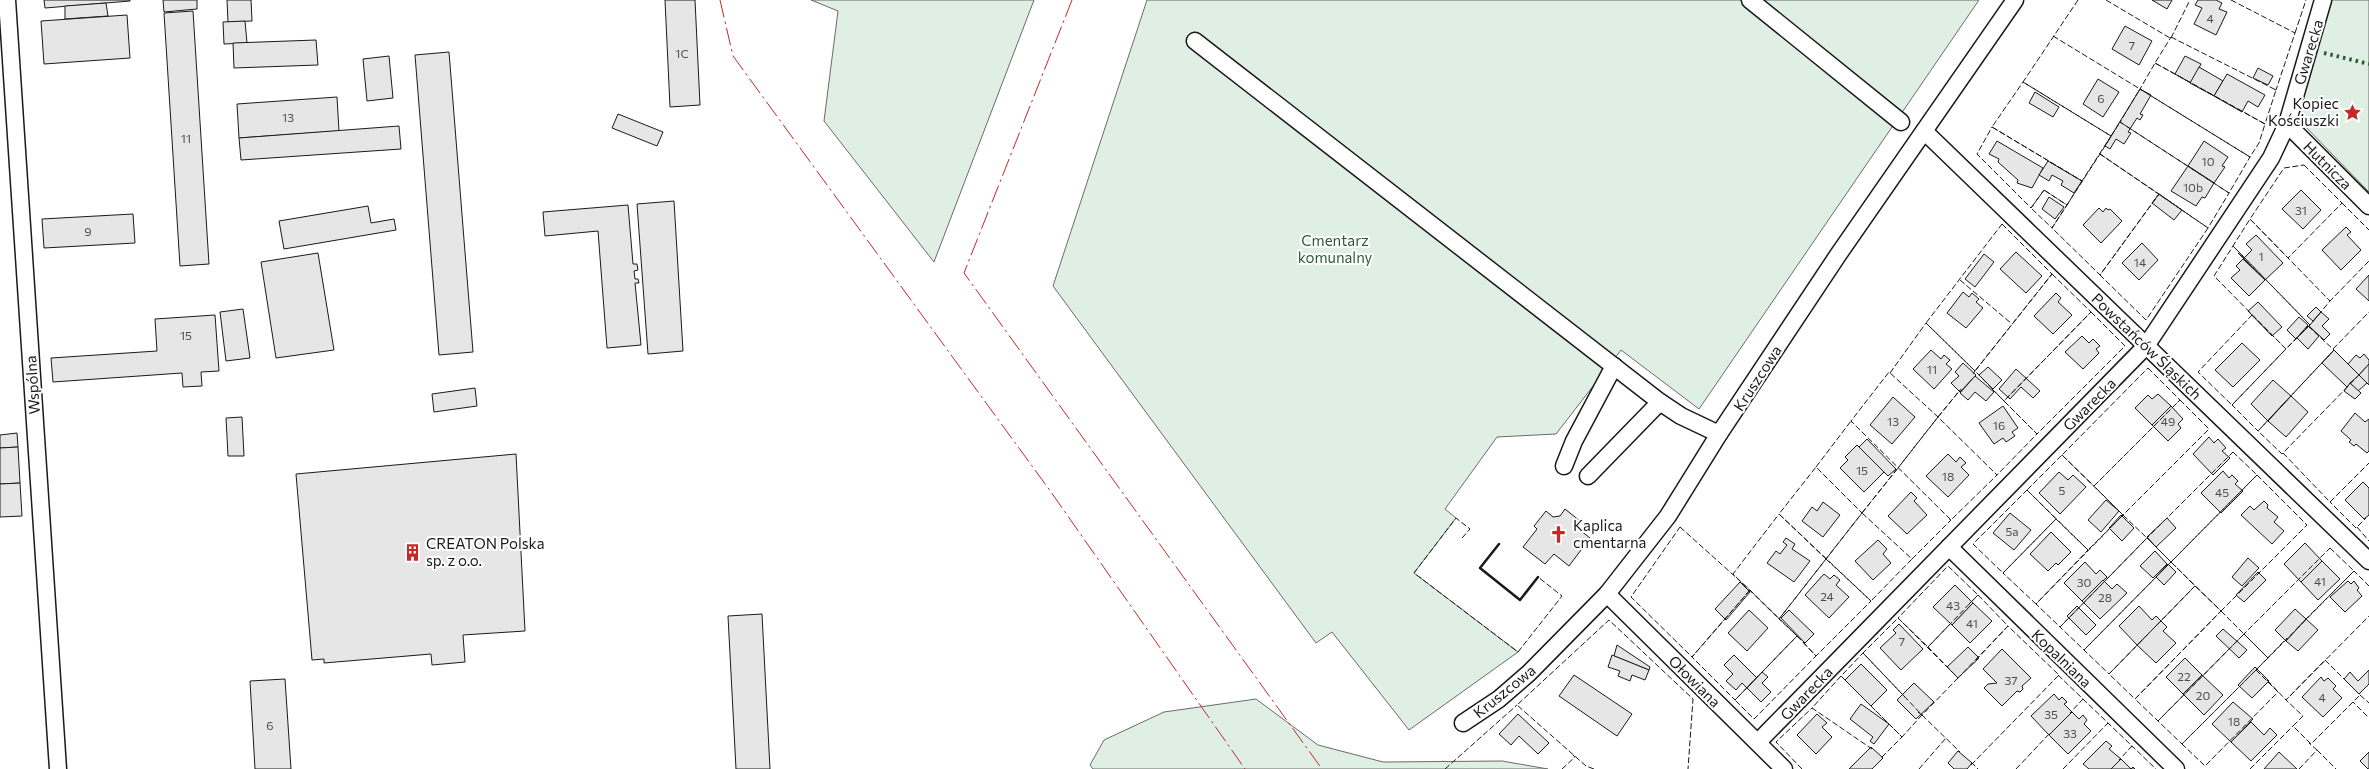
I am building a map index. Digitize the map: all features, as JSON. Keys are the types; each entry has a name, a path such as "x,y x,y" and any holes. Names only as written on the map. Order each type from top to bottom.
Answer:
{"street":[{"name":"Wspólna","path":"7,0 58,769"},
{"path":"1750,0 1901,122"},
{"name":"Kruszcowa","path":"1463,723 1499,699 1529,674 1607,594 1668,516 1719,434 1838,255 2015,0"},
{"name":"Gwarecka","path":"1758,742 2146,346 2271,158 2287,124 2324,0"},
{"path":"1196,41 1660,402 1681,416 1719,434"},
{"name":"Hutnicza","path":"2287,124 2369,206"},
{"name":"Powstańców Śląskich","path":"1924,131 2369,561"},
{"path":"1564,466 1574,441 1614,366"},
{"path":"1588,476 1660,402"},
{"name":"Kopalniana","path":"1949,547 2176,769"},
{"name":"Ołowiana","path":"1607,594 1784,769"}],"green space":[{"path":"811,0 1034,0 934,262 824,121 838,11"},
{"name":"Cmentarz komunalny","path":"1147,0 1979,0 1699,409 1621,350 1556,434 1497,437 1445,509 1456,518 1414,573 1518,652 1409,730 1332,632 1316,643 1053,286"},
{"path":"2332,0 2369,0 2369,192 2297,118 2297,112"},
{"path":"1256,699 1318,745 1383,762 1502,761 1548,769 1093,769 1090,765 1104,740 1164,712"}],"building":[{"path":"44,0 130,0 130,1 45,8"},
{"path":"163,0 197,0 197,9 164,12"},
{"path":"227,0 251,0 252,21 228,22"},
{"path":"665,0 695,0 700,105 670,107"},
{"path":"2152,0 2172,0 2167,9"},
{"path":"2198,0 2216,0 2222,3 2219,9 2227,12 2216,35 2194,24 2202,8 2195,5"},
{"path":"106,3 108,16 65,19 65,6"},
{"path":"193,11 209,264 180,266 164,13"},
{"path":"127,15 130,58 44,64 41,21"},
{"path":"245,21 247,43 224,44 223,22"},
{"path":"2125,26 2152,41 2139,65 2112,49"},
{"path":"316,40 318,65 234,68 233,43"},
{"path":"449,52 473,352 439,355 415,55"},
{"path":"389,56 393,98 367,101 363,59"},
{"path":"2185,56 2201,64 2191,83 2175,74"},
{"path":"2199,67 2223,81 2214,96 2190,83"},
{"path":"2258,68 2273,76 2268,85 2253,78"},
{"path":"2227,74 2265,95 2258,107 2248,101 2242,112 2214,96"},
{"path":"2098,79 2119,92 2103,117 2083,104"},
{"path":"2140,89 2151,95 2140,114 2143,115 2140,120 2137,118 2128,132 2131,133 2124,144 2116,139 2110,149 2105,146"},
{"path":"2035,92 2059,107 2053,117 2029,103"},
{"path":"337,97 339,131 239,138 237,104"},
{"path":"618,114 663,132 657,146 612,128"},
{"path":"399,126 401,149 241,160 239,138"},
{"path":"1997,141 2043,168 2032,188 2017,183 2018,180 1998,162 1999,159 1989,154"},
{"path":"2204,141 2228,157 2222,166 2225,167 2214,183 2188,166"},
{"path":"2048,161 2082,181 2074,193 2061,185 2063,181 2052,175 2049,181 2039,175"},
{"path":"2188,166 2214,183 2205,198 2202,197 2196,206 2171,191"},
{"path":"2301,190 2321,210 2303,229 2282,209"},
{"path":"2159,194 2182,210 2174,220 2152,203"},
{"path":"2049,197 2064,207 2055,219 2042,209"},
{"path":"674,201 683,351 648,354 637,204"},
{"path":"628,205 633,264 637,264 638,270 634,271 635,279 638,279 639,283 635,283 641,345 607,348 598,231 545,236 543,212"},
{"path":"368,206 371,223 394,219 396,230 284,249 279,221"},
{"path":"2099,208 2103,212 2106,208 2110,209 2122,221 2101,243 2083,225"},
{"path":"133,214 135,243 44,248 42,219"},
{"path":"2346,227 2351,232 2347,235 2361,250 2341,270 2322,250"},
{"path":"2256,235 2283,263 2265,280 2238,253 2244,258 2252,250 2246,244"},
{"path":"2142,243 2158,260 2139,280 2122,263"},
{"path":"2016,252 2042,276 2026,293 2000,269"},
{"path":"318,253 334,350 276,358 261,262"},
{"path":"1984,254 1994,262 1975,287 1965,279"},
{"path":"2243,259 2265,280 2249,296 2231,278 2240,270 2236,266"},
{"path":"2369,275 2369,301 2356,289"},
{"path":"1963,292 1969,297 1972,293 1979,299 1976,302 1983,308 1966,328 1947,313"},
{"path":"2056,293 2061,298 2058,302 2072,315 2053,334 2034,316"},
{"path":"2258,302 2282,327 2272,336 2248,311"},
{"path":"2316,307 2321,312 2313,321 2307,316"},
{"path":"243,309 250,358 226,361 220,312"},
{"path":"2321,312 2329,319 2322,326 2330,334 2324,340 2309,326"},
{"path":"215,315 219,371 201,372 202,386 183,387 182,373 53,382 51,358 157,351 155,319"},
{"path":"2299,317 2308,325 2296,339 2287,330"},
{"path":"2309,326 2319,336 2308,349 2297,338"},
{"path":"2082,336 2089,343 2093,339 2100,346 2096,349 2099,353 2083,369 2065,352"},
{"path":"2242,343 2260,360 2233,387 2215,370"},
{"path":"1931,350 1941,359 1944,355 1950,360 1946,364 1952,369 1934,389 1913,369"},
{"path":"2334,350 2359,375 2347,387 2322,363"},
{"path":"2364,354 2369,360 2369,364 2359,375 2348,364 2356,355 2360,358"},
{"path":"1963,363 1976,375 1960,392 1951,383 1959,376 1955,372"},
{"path":"2369,364 2369,385 2359,375"},
{"path":"1988,367 2002,380 1993,389 1979,375"},
{"path":"2016,369 2040,391 2033,398 2021,387 2010,399 1999,389"},
{"path":"2359,375 2367,383 2358,391 2350,383"},
{"path":"1975,376 1994,392 1986,401 1975,392 1968,400 1960,393"},
{"path":"2273,380 2291,396 2268,421 2251,404"},
{"path":"2350,383 2361,393 2355,399 2344,391"},
{"path":"475,388 477,406 434,412 432,394"},
{"path":"2158,394 2171,406 2152,425 2135,408 2148,395 2152,399"},
{"path":"2291,396 2308,412 2286,437 2268,421"},
{"path":"1893,397 1915,417 1892,444 1870,425"},
{"path":"2003,406 2018,428 2012,432 2015,436 2006,442 2003,438 1994,444 1979,423"},
{"path":"2171,406 2183,419 2178,424 2181,428 2168,441 2152,425"},
{"path":"2355,413 2365,422 2369,419 2369,451 2367,453 2356,444 2354,446 2349,442 2351,440 2341,431"},
{"path":"242,417 244,456 228,456 226,418"},
{"path":"17,433 18,447 0,448 0,435"},
{"path":"2209,437 2214,443 2218,439 2226,448 2222,451 2230,458 2213,475 2193,454"},
{"path":"1867,439 1896,469 1888,476 1859,447"},
{"path":"1857,445 1884,472 1864,492 1840,468 1848,460 1845,457"},
{"path":"18,447 20,483 0,484 0,448"},
{"name":"CREATON Polska sp. z o.o.","path":"516,454 525,631 463,635 465,662 432,665 431,654 324,663 324,659 312,660 296,474"},
{"path":"1948,454 1956,462 1960,457 1966,463 1961,467 1969,475 1948,497 1926,476"},
{"path":"2223,471 2229,478 2232,475 2238,481 2235,484 2243,491 2221,513 2201,493"},
{"path":"2059,472 2068,480 2073,475 2086,487 2060,514 2039,493"},
{"path":"2363,482 2369,488 2369,515 2364,519 2345,500"},
{"path":"20,483 22,516 0,517 0,484"},
{"path":"1911,492 1917,498 1914,501 1927,515 1907,534 1888,516"},
{"path":"2106,500 2119,511 2101,532 2088,520"},
{"path":"2264,501 2268,505 2267,508 2278,517 2274,522 2284,531 2272,544 2241,515 2250,506 2254,510"},
{"path":"1823,502 1840,515 1823,537 1802,521 1812,507 1817,511"},
{"name":"Kaplica cmentarna","path":"1565,509 1580,521 1576,527 1590,538 1569,566 1554,554 1545,564 1523,547 1537,529 1534,526 1546,511 1553,517 1560,516"},
{"path":"2010,513 2031,530 2014,550 1993,533"},
{"path":"2121,515 2134,528 2122,541 2109,528"},
{"path":"2167,518 2176,528 2156,547 2147,537"},
{"path":"2051,532 2071,552 2058,565 2056,563 2048,571 2030,554"},
{"path":"1786,538 1795,544 1792,549 1810,561 1794,582 1767,563 1776,551 1780,554 1787,545 1783,542"},
{"path":"1878,540 1887,549 1883,554 1891,563 1873,580 1855,561"},
{"path":"2305,543 2322,561 2301,582 2284,564"},
{"path":"2155,551 2167,564 2153,578 2140,566"},
{"path":"2248,558 2259,568 2242,586 2232,577"},
{"path":"2322,561 2340,579 2318,600 2301,582"},
{"path":"2085,562 2096,574 2100,570 2107,577 2082,601 2064,583"},
{"path":"2168,564 2176,572 2164,585 2156,577"},
{"path":"2258,572 2266,580 2244,602 2236,595"},
{"path":"1824,574 1830,579 1834,575 1840,580 1836,585 1849,597 1829,618 1805,595"},
{"path":"2103,580 2112,589 2117,584 2127,593 2100,619 2082,601"},
{"path":"2348,581 2351,584 2354,581 2359,588 2357,590 2362,596 2345,612 2330,597"},
{"path":"1740,582 1750,592 1726,620 1715,609"},
{"path":"1955,585 1973,603 1952,625 1933,607"},
{"path":"1973,603 1992,621 1970,643 1952,625"},
{"path":"2077,606 2096,625 2086,635 2067,616"},
{"path":"2139,606 2152,620 2156,616 2161,621 2137,645 2119,626"},
{"path":"2295,609 2306,619 2286,641 2275,630"},
{"path":"1749,610 1768,628 1747,651 1728,633"},
{"path":"1789,610 1814,634 1805,643 1781,618"},
{"path":"762,614 770,769 736,769 728,616"},
{"path":"2306,619 2318,630 2298,651 2286,641"},
{"path":"2161,621 2167,627 2163,631 2176,643 2156,663 2137,645"},
{"path":"1899,624 1923,649 1901,670 1880,648 1896,633 1893,630"},
{"path":"2223,629 2247,650 2239,658 2216,636"},
{"path":"1617,645 1650,667 1649,670 1614,656"},
{"path":"1968,647 1979,658 1958,678 1947,667"},
{"path":"2002,649 2031,678 2022,686 2023,689 2020,692 2017,691 2002,706 1984,688 1988,684 1997,683 1983,669"},
{"path":"1612,655 1649,670 1645,680 1632,675 1630,681 1618,676 1620,671 1608,667"},
{"path":"1734,655 1757,678 1747,688 1742,683 1736,690 1726,681 1733,674 1724,665"},
{"path":"2185,658 2202,675 2183,694 2166,677"},
{"path":"1861,664 1887,690 1871,706 1845,680"},
{"path":"2255,667 2269,681 2252,698 2238,685"},
{"path":"2369,670 2369,684 2359,694 2344,679 2350,672 2358,681"},
{"path":"1762,672 1768,677 1762,683 1771,692 1761,702 1747,688"},
{"path":"1574,675 1632,714 1617,736 1559,696"},
{"path":"2202,675 2223,695 2204,715 2183,694"},
{"path":"2321,677 2324,681 2328,678 2336,686 2333,689 2342,698 2323,717 2302,697"},
{"path":"285,679 291,769 255,769 250,681"},
{"path":"1914,683 1934,702 1916,719 1897,700"},
{"path":"2054,694 2059,700 2062,697 2067,702 2064,704 2072,712 2049,735 2031,716"},
{"path":"2233,702 2253,719 2231,742 2212,724"},
{"path":"1861,704 1889,724 1874,744 1870,741 1873,737 1850,719"},
{"path":"2072,712 2079,719 2083,715 2087,720 2084,724 2091,731 2068,754 2049,735"},
{"path":"1518,714 1549,743 1538,754 1519,736 1511,745 1499,734"},
{"path":"1817,714 1827,723 1822,727 1832,737 1816,754 1797,735"},
{"path":"2251,722 2264,735 2270,728 2277,735 2251,761 2231,742"},
{"path":"2106,741 2112,746 2109,749 2121,759 2111,769 2089,769 2083,764"},
{"path":"1871,747 1883,758 1872,769 1849,769"},
{"path":"1958,751 1972,763 1967,769 1954,769 1948,763"},
{"path":"2279,752 2297,769 2264,769"},
{"path":"2369,752 2369,769 2368,769 2360,761"},
{"path":"2121,759 2131,769 2111,769"}],"hedge":[{"path":"2324,53 2369,64"}],"fence":[{"path":"2078,0 2023,82 2111,136 2112,134"},
{"path":"2106,0 2170,38"},
{"path":"2171,38 2190,0"},
{"path":"2231,0 2295,33 2276,90 2274,89"},
{"path":"2295,33 2306,0"},
{"path":"2053,36 2140,89 2139,91"},
{"path":"2171,37 2276,90 2265,124 2155,63 2171,37"},
{"path":"2155,63 2265,124 2259,143 2250,157 2140,89 2155,63"},
{"path":"2023,82 2111,136 2082,181 1992,127 2023,82"},
{"path":"2140,89 2250,157 2229,193 2120,122 2140,89"},
{"path":"2120,122 2229,193 2208,228 2100,154 2120,122"},
{"path":"1992,127 2082,181 2067,205 2044,190 2031,208 1977,154 1992,127"},
{"path":"2100,154 2159,194 2100,275 2052,228 2100,154"},
{"path":"2304,165 2342,203 2288,258 2250,219 2284,168 2304,165"},
{"path":"2044,190 2067,205 2052,228 2031,208 2044,190"},
{"path":"2159,194 2208,228 2146,320 2100,275 2159,194"},
{"path":"2342,203 2369,230"},
{"path":"2250,219 2330,301 2310,325 2233,246 2250,219"},
{"path":"2002,224 2052,274 1975,371 1926,323 2002,224"},
{"path":"2233,246 2310,325 2286,349 2214,276 2233,246"},
{"path":"2329,300 2369,261"},
{"path":"2052,274 2091,312 2004,401 1975,371 2052,274"},
{"path":"1960,280 2012,324"},
{"path":"2091,312 2125,346 2037,434 2004,401 2091,312"},
{"path":"2333,349 2369,312"},
{"path":"2252,315 2286,349 2232,405 2198,372 2252,315"},
{"path":"1890,373 1926,323 1975,371 1973,374"},
{"path":"2308,326 2334,350 2258,431 2232,405 2308,326"},
{"path":"2334,350 2359,375 2282,454 2258,431 2334,350"},
{"path":"2148,368 2180,400 2094,486 2062,455 2148,368"},
{"path":"1898,468 1938,417 1889,372 1851,421 1951,520 1997,475 1938,417 1898,468"},
{"path":"1938,417 1961,389"},
{"path":"1992,389 2037,434 1997,475 1995,473"},
{"path":"1938,417 1960,390"},
{"path":"2180,400 2209,429 2123,515 2094,486 2180,400"},
{"path":"1816,467 1851,421 1852,423"},
{"path":"2233,452 2257,475 2171,562 2147,538 2233,452"},
{"path":"2283,453 2330,502 2369,463"},
{"path":"2062,455 2123,515 2088,550 2027,490 2062,455"},
{"path":"1794,633 1779,619 1862,513 1816,467 1779,514 1871,601 1912,559 1862,513 1826,559"},
{"path":"1862,513 1898,468"},
{"path":"1862,513 1897,469"},
{"path":"2257,475 2307,525 2221,611 2171,562 2257,475"},
{"path":"2027,490 2056,519 2003,573 1973,544 2027,490"},
{"path":"2332,500 2330,502 2356,528 2366,518"},
{"path":"1779,514 1826,559 1779,619 1733,574 1779,514"},
{"path":"2123,515 2147,538 2060,627 2036,604 2123,515"},
{"path":"1462,538 1470,529 1456,518 1414,573 1518,652 1562,596 1538,577"},
{"path":"1912,559 1951,520 1949,519"},
{"path":"2056,519 2088,550 2036,604 2003,573 2056,519"},
{"path":"1680,527 1750,590 1692,657 1631,597 1680,527"},
{"path":"2357,527 2369,541"},
{"path":"2147,538 2171,562 2084,650 2060,627 2147,538"},
{"path":"2330,548 2354,571 2268,658 2244,634 2330,548"},
{"path":"1803,642 1816,656 1871,601 1826,559"},
{"path":"2171,562 2195,586 2109,674 2084,650 2171,562"},
{"path":"1949,669 1898,618 1948,566 1978,595 1969,604"},
{"path":"2305,620 2354,571 2369,586"},
{"path":"2195,586 2221,611 2135,699 2109,674 2195,586"},
{"path":"1750,590 1797,636 1735,700 1692,657 1750,590"},
{"path":"1978,595 2008,626 1958,678 1928,647 1978,595"},
{"path":"2221,611 2244,634 2158,721 2135,699 2221,611"},
{"path":"2267,680 2286,700 2369,616"},
{"path":"1905,697 1863,653 1898,618 1928,647"},
{"path":"1594,769 1586,766 1517,705 1609,620 1693,699 1688,769"},
{"path":"1928,647 1952,622"},
{"path":"1971,765 2059,675 2008,626 1976,660"},
{"path":"2244,634 2268,658 2182,744 2158,721 2244,634"},
{"path":"1797,636 1816,656 1754,719 1735,700 1797,636"},
{"path":"2256,670 2287,638"},
{"path":"1863,653 1922,715 1902,737 1841,676 1863,653"},
{"path":"2325,660 2360,695 2311,744 2293,726 2303,716 2286,700 2325,660"},
{"path":"2256,670 2278,692 2205,766 2182,744 2256,670"},
{"path":"2058,675 2083,699 2070,713"},
{"path":"1847,682 1841,676 1812,708 1872,749"},
{"path":"1918,712 1922,715 1958,678 1956,676"},
{"path":"2360,695 2369,703"},
{"path":"2063,769 2108,723 2083,699"},
{"path":"2351,704 2353,702 2369,718"},
{"path":"1445,769 1517,705"},
{"path":"1870,705 1902,737 1881,758"},
{"path":"1802,769 1776,742 1812,708"},
{"path":"1922,715 1960,752"},
{"path":"2107,724 2132,746 2119,760"},
{"path":"2250,769 2294,725"},
{"path":"2016,769 2050,733"},
{"path":"1919,769 1946,738"},
{"path":"2299,769 2317,750 2309,743"},
{"path":"2131,747 2156,769"},
{"path":"2317,750 2336,769"},
{"path":"1562,769 1575,757 1573,755"},
{"path":"1971,762 1978,769"}],"wall":[{"path":"1499,544 1480,568 1520,600 1538,577"}],"power":[{"path":"720,0 733,56 1051,492 1245,769"},
{"path":"1072,0 964,273 1322,769"}],"place":[{"name":"Kopiec Kościuszki","path":"2353,112"},
{"name":"Kaplica cmentarna","path":"1559,534"},
{"name":"CREATON Polska sp. z o.o.","path":"412,552"}]}
